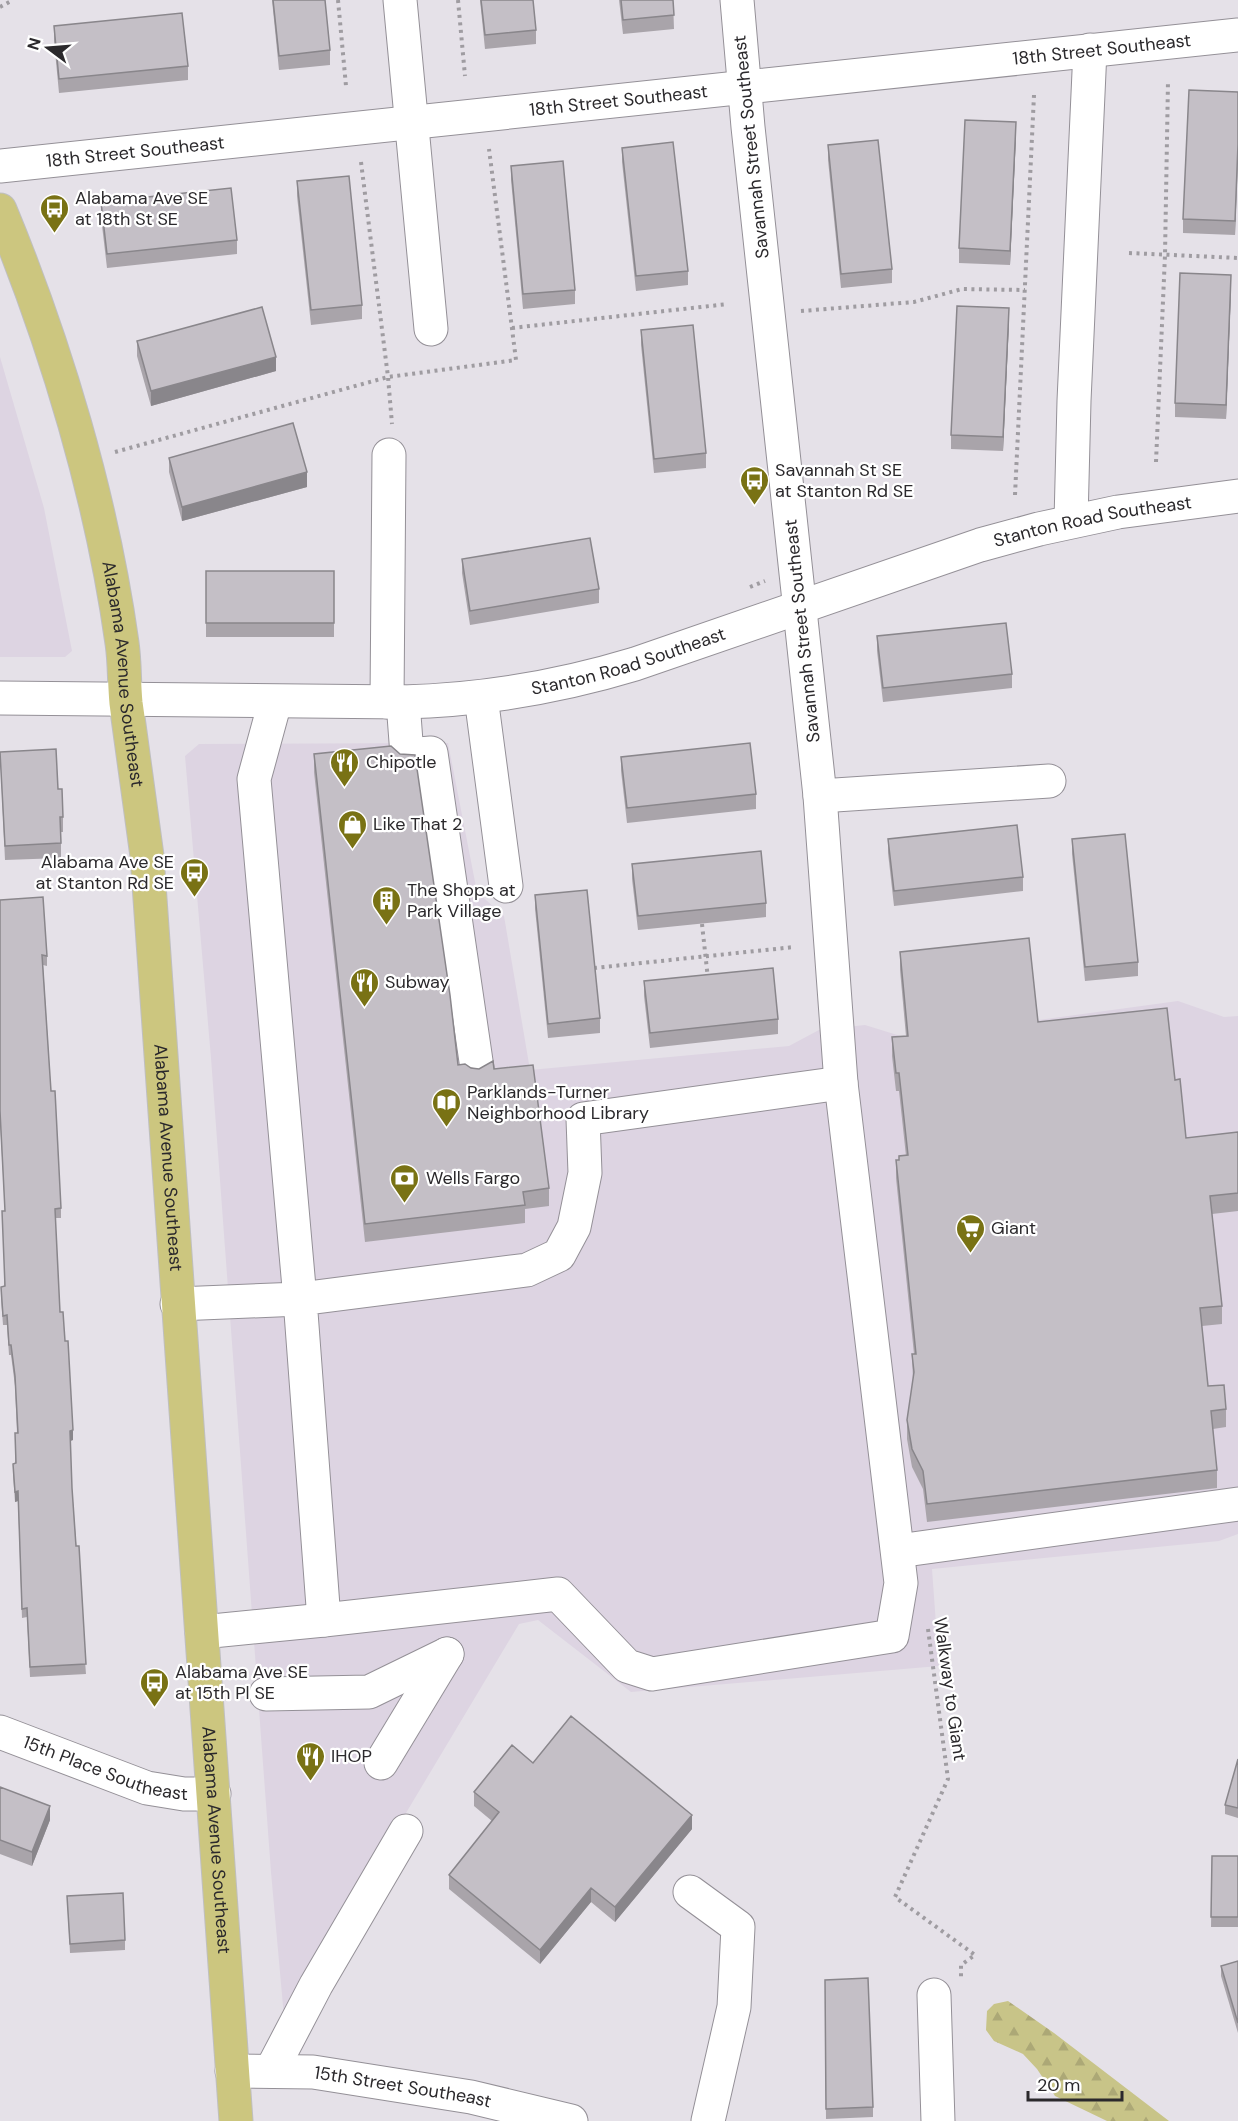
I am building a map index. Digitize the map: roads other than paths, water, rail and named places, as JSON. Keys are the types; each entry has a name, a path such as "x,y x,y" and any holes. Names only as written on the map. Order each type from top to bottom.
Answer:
{"main road":[{"name":"Alabama Avenue Southeast","path":"0,210 39,312 64,388 106,554 123,645 126,699 147,856 236,2121"}],"street":[{"path":"400,0 431,329"},
{"name":"Savannah Street Southeast","path":"446,1607 558,1593 627,1666 652,1674 892,1636 901,1582 842,1083 819,796 744,86 737,0"},
{"name":"18th Street Southeast","path":"0,166 1238,35"},
{"path":"1071,521 1074,401 1090,50"},
{"path":"389,455 395,702 407,755 431,753 477,1068"},
{"name":"Stanton Road Southeast","path":"0,698 395,702 482,697 534,689 602,674 980,545 1071,521 1138,509 1238,496"},
{"path":"482,697 506,886"},
{"path":"275,702 254,779 300,1299 324,1620"},
{"path":"819,796 1049,781"},
{"path":"177,1304 300,1299 527,1270 560,1255 574,1227 585,1173 583,1119 842,1083"},
{"path":"898,1551 1238,1504"},
{"path":"202,1632 446,1607 447,1654 381,1763"},
{"path":"266,1694 369,1692 447,1654"},
{"name":"15th Place Southeast","path":"0,1732 147,1788 184,1794 214,1794"},
{"path":"271,2072 316,1985 406,1831"},
{"path":"690,1892 738,1927 734,2007 708,2121"},
{"path":"938,2121 948,1989"},
{"name":"15th Street Southeast","path":"232,2071 313,2072 471,2109 571,2121"}],"place":[{"name":"Alabama Ave SE at 18th St SE","path":"54,234"},
{"name":"Savannah St SE at Stanton Rd SE","path":"754,506"},
{"name":"Chipotle","path":"345,788"},
{"name":"Like That 2","path":"352,850"},
{"name":"Alabama Ave SE at Stanton Rd SE","path":"195,898"},
{"name":"The Shops at Park Village","path":"386,926"},
{"name":"Subway","path":"364,1008"},
{"name":"Parklands-Turner Neighborhood Library","path":"446,1128"},
{"name":"Wells Fargo","path":"405,1204"},
{"name":"Giant","path":"970,1254"},
{"name":"Alabama Ave SE at 15th Pl SE","path":"154,1708"},
{"name":"IHOP","path":"310,1782"}]}
